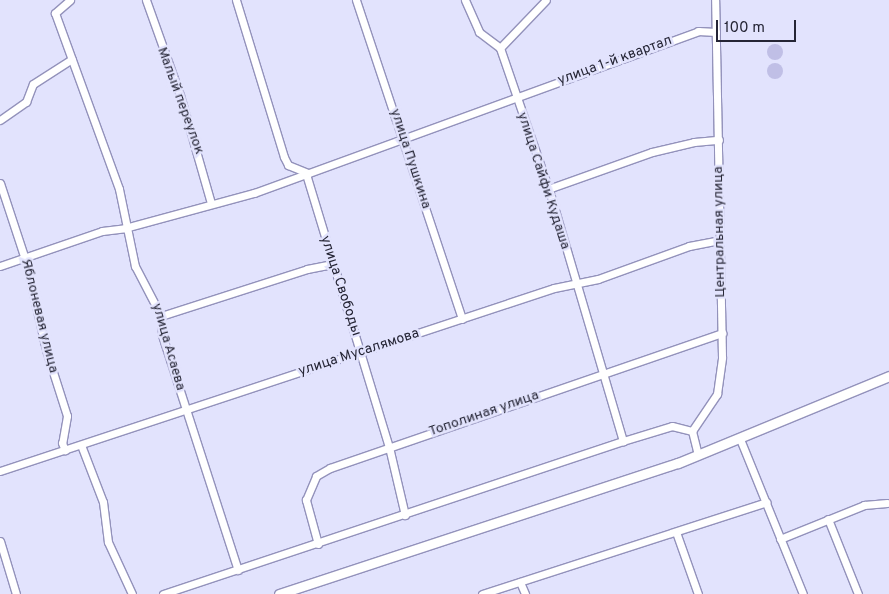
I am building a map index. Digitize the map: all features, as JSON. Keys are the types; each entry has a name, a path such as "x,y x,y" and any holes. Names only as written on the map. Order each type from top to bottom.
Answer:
{"main road":[{"path":"279,594 698,455 889,376"}],"street":[{"name":"улица Асаева","path":"70,0 55,13 119,189 125,228 135,266 161,316 162,335 238,570"},
{"name":"Малый переулок","path":"146,0 180,95 211,203"},
{"path":"236,0 284,157 288,165 307,173"},
{"name":"улица Пушкина","path":"356,0 404,138 462,319"},
{"path":"464,0 479,32 500,48 546,0"},
{"name":"Центральная улица","path":"692,431 717,394 722,333 715,0"},
{"name":"улица 1-й квартал","path":"0,266 102,231 125,228 211,203 254,193 698,31 716,32"},
{"name":"улица Сайфи Кудаша","path":"500,48 548,189 574,283 623,441"},
{"path":"0,120 26,102 33,84 72,59"},
{"path":"548,189 652,152 694,142 719,140"},
{"name":"улица Свободы","path":"307,173 389,447 405,515"},
{"name":"Яблоневая улица","path":"0,183 25,257 46,350 67,416 62,443 65,450"},
{"name":"улица Мусалямова","path":"0,471 574,283 598,279 689,246 719,240"},
{"path":"161,316 307,269 333,264"},
{"name":"Тополиная улица","path":"318,544 306,500 316,476 389,447 722,333"},
{"path":"163,594 672,426 692,431 698,455"},
{"path":"740,439 803,594"},
{"path":"81,445 103,502 108,542 132,594"},
{"path":"482,594 766,502"},
{"path":"780,539 869,504 888,504"},
{"path":"828,519 858,594"},
{"path":"676,532 698,594"},
{"path":"0,541 16,594"},
{"path":"520,582 525,594"}],"shaded area":[{"path":"775,44 783,52 775,60 767,52"},
{"path":"775,63 781,65 783,71 781,77 775,79 769,77 767,71 769,65"}]}
